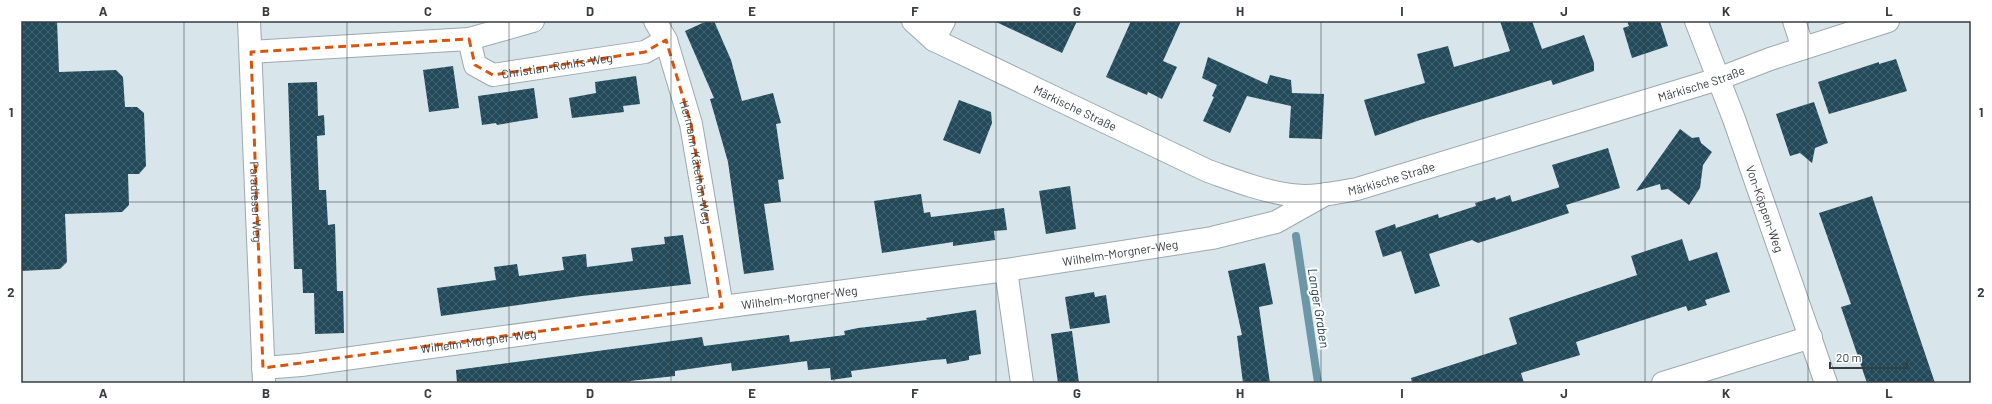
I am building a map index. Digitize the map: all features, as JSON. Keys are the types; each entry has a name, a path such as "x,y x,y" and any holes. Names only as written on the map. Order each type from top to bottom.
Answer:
{"street":[{"name":"Paradieser Weg","path":"249,21 263,376"},
{"path":"251,52 469,39 533,21"},
{"name":"Hermann-Kätelhön-Weg","path":"654,21 666,40 691,124 719,280 722,307"},
{"name":"Märkische Straße","path":"913,21 939,30 1208,171 1251,186 1291,195 1326,194 1357,189 1718,79 1770,59 1888,21"},
{"name":"Von-Köppen-Weg","path":"1696,21 1811,337 1826,383"},
{"path":"1794,21 1803,48"},
{"name":"Christian-Rohlfs-Weg","path":"469,39 475,65 493,75 645,52 666,40"},
{"name":"Wilhelm-Morgner-Weg","path":"263,376 300,365 722,307 1006,270 1212,238 1276,222 1326,194"},
{"path":"1006,270 1022,383"},
{"path":"1663,383 1811,337"}],"highlighted area":[{"path":"469,39 475,65 493,75 645,52 666,40 691,124 722,307 263,368 251,52"}],"building":[{"path":"21,21 57,21 59,72 116,70 123,77 125,107 137,107 144,113 146,166 139,174 128,174 129,205 122,212 65,214 67,262 60,269 21,271"},
{"path":"707,21 714,21 731,60 742,101 773,93 781,123 776,124 784,179 778,180 781,202 764,204 774,270 744,274 728,162 710,99 714,98 685,31"},
{"path":"994,21 1077,21 1062,53"},
{"path":"1131,21 1181,21 1163,61 1177,67 1162,99 1148,92 1147,95 1106,77"},
{"path":"1500,21 1532,21 1542,49 1584,35 1594,63 1594,71 1553,85 1551,80 1420,120 1375,136 1364,100 1425,83 1417,54 1448,46 1454,67 1510,51"},
{"path":"1627,21 1660,21 1668,46 1632,58 1623,28 1629,26"},
{"path":"1208,57 1267,84 1270,75 1291,80 1292,93 1324,94 1322,139 1289,138 1291,106 1247,96 1230,133 1203,121 1214,97 1212,96 1217,85 1202,78"},
{"path":"1896,59 1907,91 1829,114 1818,82 1879,62 1879,64"},
{"path":"453,66 459,108 429,112 423,70"},
{"path":"636,76 640,104 623,106 624,112 572,118 569,98 596,93 595,82"},
{"path":"317,82 318,116 324,115 325,135 317,136 319,190 326,190 328,225 335,224 337,291 343,291 344,333 315,334 314,293 303,293 302,269 294,269 288,83"},
{"path":"534,88 538,118 497,125 496,123 482,125 478,96"},
{"path":"959,100 991,112 992,123 980,154 943,140"},
{"path":"1814,102 1828,143 1815,148 1812,163 1800,153 1790,156 1776,114"},
{"path":"1680,129 1692,138 1699,137 1701,143 1712,152 1703,165 1700,188 1689,205 1668,189 1661,190 1660,184 1636,191"},
{"path":"1608,148 1620,188 1566,205 1569,213 1478,243 1472,240 1429,254 1440,286 1415,294 1401,251 1383,257 1375,231 1395,224 1396,228 1438,214 1439,218 1476,206 1475,203 1495,197 1496,200 1510,195 1512,202 1559,187 1552,165"},
{"path":"1070,186 1076,229 1046,234 1039,191"},
{"path":"921,194 924,213 930,212 931,217 1004,208 1007,230 994,231 995,240 953,246 953,242 882,253 874,201"},
{"path":"1872,196 1935,383 1867,383 1841,307 1851,304 1819,213"},
{"path":"683,235 691,284 582,296 441,316 437,288 496,280 494,267 517,264 519,276 564,270 562,257 586,254 587,267 633,261 631,248 665,244 664,237"},
{"path":"1682,239 1689,261 1717,252 1730,292 1705,300 1707,305 1688,311 1686,306 1576,342 1580,355 1521,373 1524,383 1412,383 1411,378 1517,344 1509,318 1637,275 1631,256"},
{"path":"1265,263 1273,304 1259,307 1270,383 1243,383 1237,336 1242,335 1228,271"},
{"path":"1094,292 1095,297 1106,295 1110,323 1070,329 1065,297"},
{"path":"976,310 981,354 969,356 969,360 947,364 946,359 851,371 852,377 831,380 830,368 808,370 807,361 732,371 731,363 675,371 675,376 630,381 630,383 457,383 456,370 702,337 704,346 789,335 790,342 845,335 844,331 858,328 927,320 926,318"},
{"path":"1072,331 1079,383 1058,383 1051,334"}],"waterway":[{"name":"Langer Graben","path":"1296,236 1318,383"}]}
